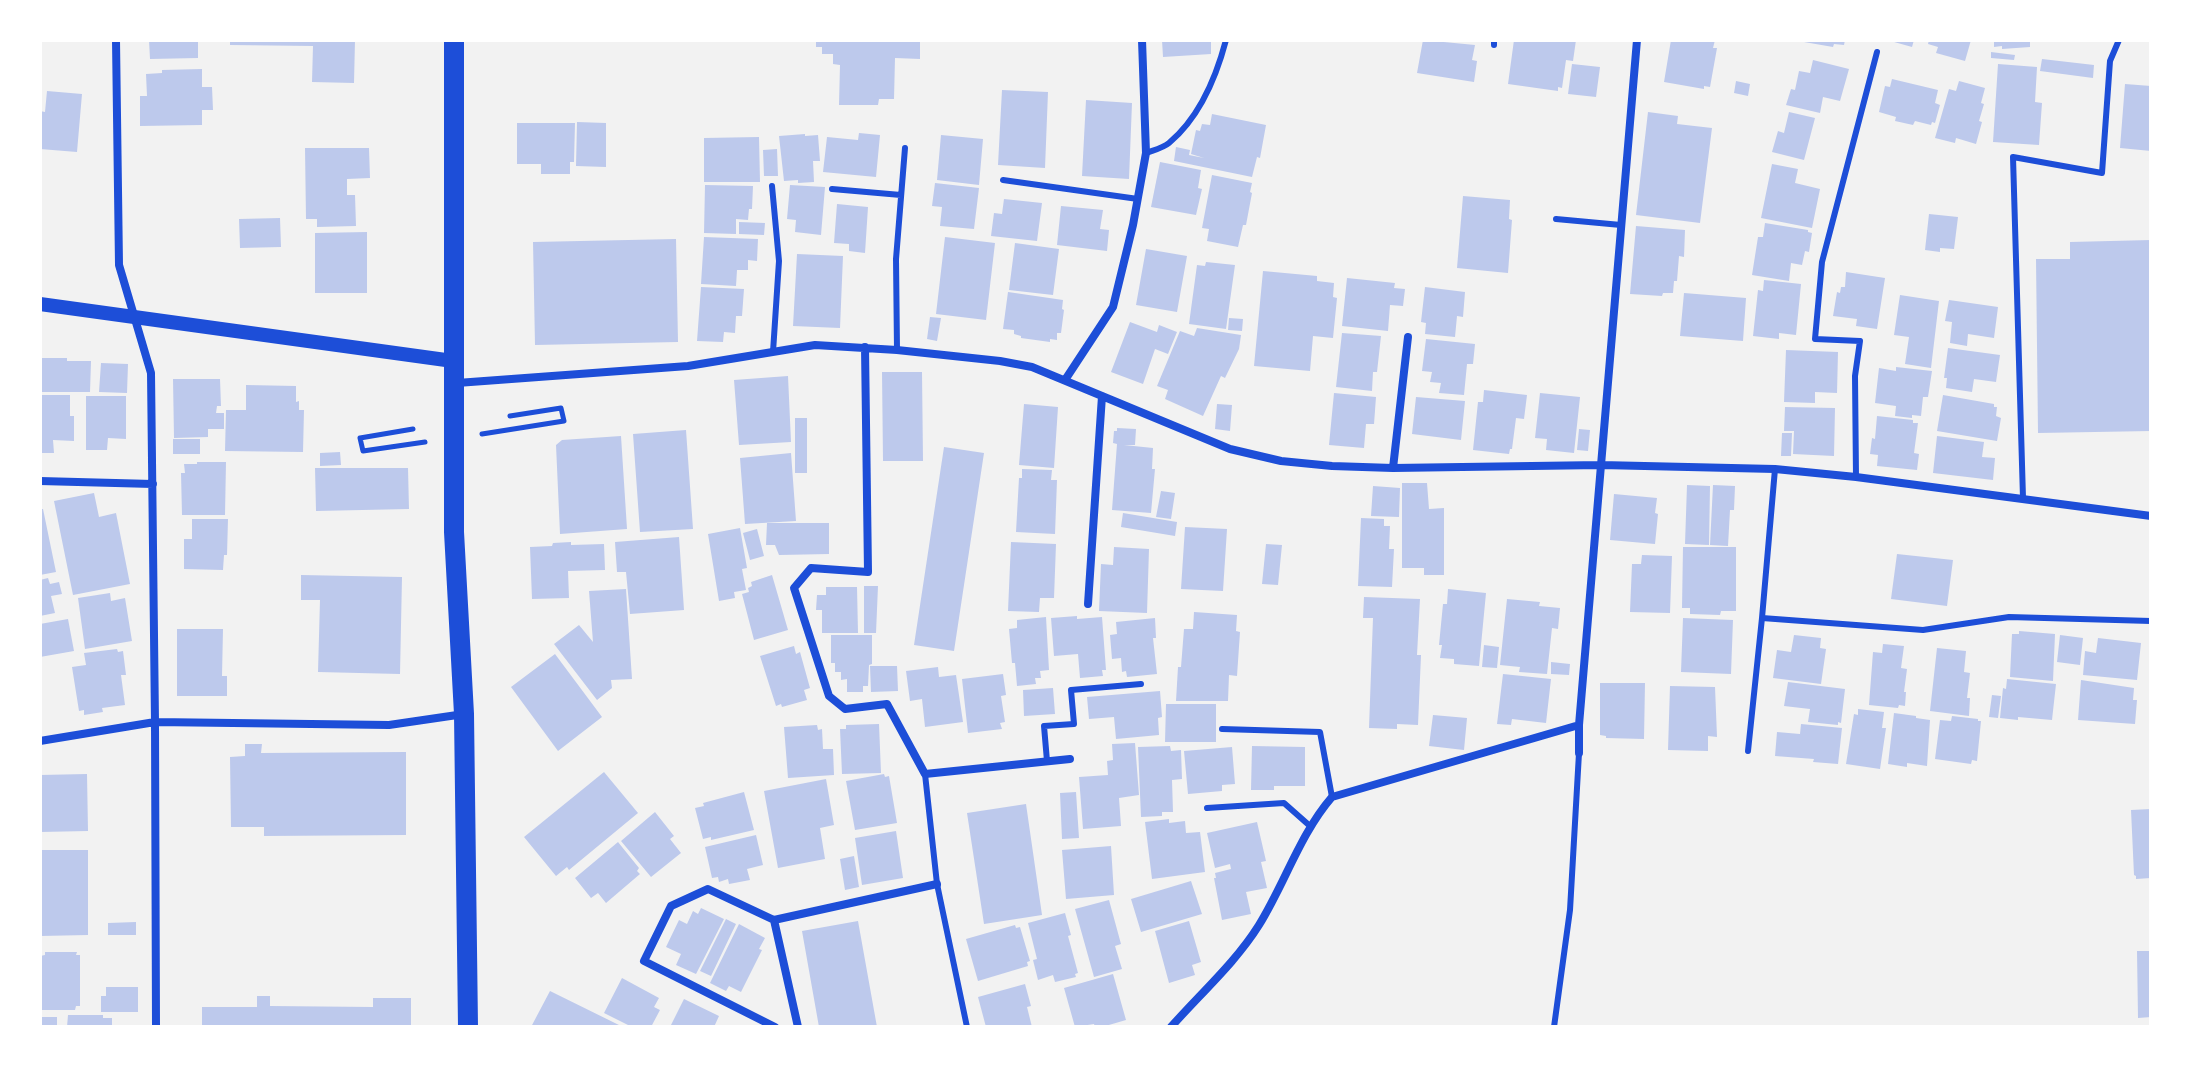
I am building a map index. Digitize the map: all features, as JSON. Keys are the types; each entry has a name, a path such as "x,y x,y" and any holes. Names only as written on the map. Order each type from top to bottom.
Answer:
{"main road":[{"path":"454,40 454,532 464,714 468,1027"}],"street":[{"path":"116,40 119,265 151,373 156,1027"},
{"path":"1065,380 1113,307 1138,199 1146,153 1142,40"},
{"path":"1579,753 1637,40"},
{"path":"40,304 453,361"},
{"path":"1393,468 1408,337"},
{"path":"453,383 688,366 815,345 865,347 1032,367 1230,449 1281,461 1393,468 1601,465 1775,469 2151,516"},
{"path":"865,347 868,572 811,568 794,588 829,696 845,709 887,704 925,774 1070,759"},
{"path":"1088,604 1102,396"},
{"path":"40,481 153,484"},
{"path":"40,741 155,722 389,725 464,714"},
{"path":"1171,1027 1258,928 1310,826 1332,797 1579,725"},
{"path":"775,1027 644,961 671,906 708,889 774,920 937,884"},
{"path":"774,920 798,1027"}],"lane":[{"path":"1146,153 1167,145 1189,123 1218,72 1226,40"},
{"path":"2023,498 2013,157 2102,173 2110,61 2119,40"},
{"path":"1856,477 1855,376 1860,341 1815,339 1822,262 1877,52"},
{"path":"897,350 896,259 905,148"},
{"path":"1003,180 1138,199"},
{"path":"772,186 779,261 773,352"},
{"path":"832,189 901,195"},
{"path":"1556,219 1621,225"},
{"path":"1748,751 1775,469"},
{"path":"1762,618 1923,630 2009,617 2151,621"},
{"path":"1047,761 1044,726 1074,724 1071,690 1141,684"},
{"path":"1222,729 1320,732 1332,797"},
{"path":"1554,1027 1570,910 1579,753"},
{"path":"925,774 937,884 967,1027"},
{"path":"1207,808 1284,803 1310,826"}],"path":[{"path":"510,416 561,408 564,421 512,430"},
{"path":"413,429 360,438 363,451 416,443"}],"building":[{"path":"149,40 198,40 198,58 150,59"},
{"path":"230,40 355,40 354,83 312,82 313,46 230,45"},
{"path":"816,40 920,40 920,59 895,58 894,99 879,99 878,105 839,105 840,65 833,64 833,54 822,54 822,47 816,47"},
{"path":"1162,40 1211,40 1211,54 1163,57"},
{"path":"1423,40 1475,45 1472,60 1477,61 1474,82 1417,73"},
{"path":"1514,40 1576,40 1573,61 1566,60 1562,88 1558,87 1558,91 1508,84"},
{"path":"1671,40 1715,40 1713,48 1717,48 1710,87 1704,86 1704,89 1664,82"},
{"path":"1804,40 1845,40 1844,45 1834,44 1833,47"},
{"path":"1887,40 1914,40 1912,47"},
{"path":"1929,40 1971,40 1965,61 1936,53 1938,47 1928,44"},
{"path":"1994,40 2030,40 2030,47 2002,49 2002,46 1994,47"},
{"path":"1991,52 2015,55 2014,60 1991,58"},
{"path":"2042,59 2094,65 2093,78 2040,71"},
{"path":"1813,60 1849,69 1840,101 1823,97 1820,113 1786,105 1791,89 1795,90 1799,71 1810,73"},
{"path":"1572,64 1600,67 1596,97 1568,94"},
{"path":"1998,64 2037,67 2035,102 2042,103 2039,145 1993,142"},
{"path":"202,69 202,87 212,87 213,110 202,110 202,125 140,126 140,96 147,96 146,74 162,73 162,70"},
{"path":"1892,79 1938,90 1935,103 1940,105 1935,123 1915,121 1913,125 1895,121 1896,117 1879,112 1885,86 1890,87"},
{"path":"1736,81 1750,84 1748,96 1734,93"},
{"path":"1959,81 1985,88 1979,121 1982,122 1976,144 1956,138 1955,143 1935,138 1949,89 1956,91"},
{"path":"2125,84 2151,86 2151,151 2120,148"},
{"path":"1002,90 1048,92 1045,168 998,165"},
{"path":"47,91 82,94 77,152 40,149 40,111 45,112"},
{"path":"1086,100 1132,103 1129,179 1082,176"},
{"path":"1648,112 1678,116 1677,124 1712,128 1700,223 1636,215"},
{"path":"1789,112 1815,118 1804,160 1772,152 1778,131 1784,133"},
{"path":"1212,114 1266,125 1260,158 1257,157 1252,177 1174,161 1176,147 1190,150 1189,155 1204,158 1191,154 1196,130 1200,131 1202,124 1210,125"},
{"path":"577,122 606,123 606,167 576,166"},
{"path":"517,123 575,123 574,162 570,162 570,174 541,174 541,164 517,164"},
{"path":"859,133 880,135 876,177 823,172 827,137 858,140"},
{"path":"818,135 820,161 813,161 814,182 784,181 779,136"},
{"path":"941,135 983,139 979,185 937,180"},
{"path":"759,137 760,182 704,182 704,138"},
{"path":"305,148 369,148 370,178 347,179 347,195 355,195 356,226 317,227 317,219 306,219"},
{"path":"777,149 778,176 764,176 763,150"},
{"path":"1160,162 1201,170 1198,188 1202,189 1196,215 1151,207"},
{"path":"1772,164 1798,169 1795,183 1820,189 1812,228 1761,218"},
{"path":"1212,175 1252,183 1246,225 1243,225 1238,247 1207,241 1209,229 1202,228"},
{"path":"935,183 979,188 974,229 940,226 942,207 932,206"},
{"path":"705,185 753,186 752,209 749,209 748,220 736,219 736,234 704,233"},
{"path":"790,185 825,187 821,235 795,232 796,220 787,219"},
{"path":"1463,196 1510,200 1509,219 1512,220 1508,273 1457,268"},
{"path":"1004,199 1042,203 1037,241 991,236 994,213 1002,214"},
{"path":"837,204 868,207 865,253 849,251 849,244 834,243"},
{"path":"1061,206 1103,210 1100,229 1109,230 1107,251 1057,245"},
{"path":"1929,214 1958,217 1954,249 1940,248 1940,252 1925,250"},
{"path":"280,218 281,247 240,248 239,219"},
{"path":"739,222 765,223 764,235 739,234"},
{"path":"1765,223 1812,233 1809,252 1805,251 1802,265 1791,263 1789,281 1752,275 1758,237 1763,237"},
{"path":"1636,226 1685,230 1684,257 1679,256 1673,293 1663,293 1662,296 1630,294"},
{"path":"367,232 367,293 315,293 315,233"},
{"path":"704,237 758,239 757,261 748,260 748,270 737,270 736,286 701,284"},
{"path":"945,237 995,243 986,320 936,314"},
{"path":"676,239 678,342 535,345 533,242"},
{"path":"2151,240 2151,431 2038,433 2036,259 2070,259 2070,242"},
{"path":"1015,243 1059,249 1053,295 1009,290"},
{"path":"1146,249 1187,256 1177,312 1136,305"},
{"path":"797,254 843,256 840,328 793,326"},
{"path":"1206,262 1235,265 1226,329 1189,324 1197,265 1205,266"},
{"path":"1263,271 1317,276 1317,281 1334,283 1333,297 1337,298 1333,338 1313,336 1310,371 1254,366"},
{"path":"1846,272 1885,278 1877,329 1856,326 1857,319 1833,316 1837,292 1840,293 1841,287 1845,287"},
{"path":"1347,278 1395,283 1394,288 1405,289 1403,306 1390,305 1388,331 1342,326"},
{"path":"1764,280 1801,284 1796,335 1779,333 1779,339 1753,336 1758,290 1763,291"},
{"path":"701,287 744,289 742,316 736,316 735,333 724,332 723,342 697,341"},
{"path":"1425,287 1465,292 1463,317 1457,316 1455,337 1425,334 1426,323 1421,322"},
{"path":"1008,292 1063,300 1061,333 1057,333 1057,340 1021,338 1014,334 1014,330 1003,329"},
{"path":"1684,293 1746,298 1743,341 1680,336"},
{"path":"1900,295 1939,301 1931,368 1905,364 1909,337 1894,335"},
{"path":"1949,300 1998,307 1994,338 1968,334 1967,346 1950,343 1952,322 1945,321"},
{"path":"930,317 941,318 937,341 927,339"},
{"path":"1229,318 1243,319 1242,331 1228,330"},
{"path":"1130,322 1157,332 1159,325 1177,332 1168,354 1155,349 1143,384 1111,372"},
{"path":"1197,328 1241,335 1239,349 1225,378 1221,376 1203,416 1165,399 1168,390 1157,386 1180,331 1194,336"},
{"path":"1342,333 1381,336 1372,391 1336,387"},
{"path":"1426,339 1475,344 1473,364 1467,364 1464,395 1439,393 1441,383 1430,382 1432,372 1422,371"},
{"path":"1948,348 2000,355 1996,382 1974,379 1972,392 1946,388 1947,378 1944,378"},
{"path":"1786,350 1838,352 1837,393 1815,392 1815,403 1784,402"},
{"path":"40,358 91,361 90,392 40,392"},
{"path":"101,363 128,364 127,393 99,392"},
{"path":"1896,367 1932,371 1928,397 1923,397 1921,416 1895,416 1896,406 1875,403 1879,368 1896,371"},
{"path":"882,372 922,372 923,461 883,461"},
{"path":"788,376 791,442 739,445 734,380"},
{"path":"173,379 220,379 221,406 217,406 216,413 224,413 224,429 208,429 208,437 174,438"},
{"path":"246,385 296,386 296,402 299,401 299,410 304,410 303,452 225,451 226,410 246,410"},
{"path":"1484,390 1527,395 1524,419 1516,418 1509,454 1473,450 1478,402 1483,402"},
{"path":"1334,393 1376,397 1374,424 1366,424 1364,448 1329,445"},
{"path":"1540,393 1580,397 1574,453 1546,450 1547,439 1535,438"},
{"path":"40,395 70,395 74,441 53,440 54,453 40,453"},
{"path":"1943,395 1994,404 1997,407 1996,416 2001,418 1997,441 1937,431"},
{"path":"86,396 126,396 126,439 108,438 107,450 86,450"},
{"path":"1416,397 1465,401 1461,440 1412,434"},
{"path":"1024,404 1058,407 1054,468 1019,465"},
{"path":"1217,404 1232,405 1230,431 1215,429"},
{"path":"1785,407 1835,408 1834,456 1793,454 1794,431 1784,431"},
{"path":"1877,416 1918,423 1914,453 1919,454 1917,470 1877,466 1878,455 1870,454"},
{"path":"795,418 807,418 807,473 795,473"},
{"path":"1117,428 1136,429 1135,445 1124,445 1153,448 1152,469 1155,469 1151,513 1112,510 1117,444 1113,443"},
{"path":"1579,429 1590,430 1588,451 1577,450"},
{"path":"686,430 693,529 640,532 633,434"},
{"path":"1782,433 1792,433 1791,456 1781,456"},
{"path":"621,436 627,529 560,534 556,445 562,440"},
{"path":"1937,436 1984,442 1982,457 1995,458 1993,480 1933,473"},
{"path":"173,439 200,439 200,454 173,454"},
{"path":"944,447 984,453 954,651 914,645"},
{"path":"340,452 341,465 320,466 320,453"},
{"path":"791,453 796,521 745,524 740,458"},
{"path":"226,462 225,515 182,515 181,473 185,473 184,464"},
{"path":"315,468 408,468 409,509 316,511"},
{"path":"1022,469 1052,470 1051,480 1057,480 1055,534 1016,532"},
{"path":"1402,483 1427,483 1429,509 1444,508 1444,575 1424,575 1424,568 1402,568"},
{"path":"1687,485 1710,486 1709,545 1685,544"},
{"path":"1713,485 1735,486 1728,546 1710,545"},
{"path":"1373,486 1400,488 1399,517 1371,516"},
{"path":"1161,491 1175,493 1171,519 1156,517"},
{"path":"94,493 99,517 116,513 130,584 73,595 54,501"},
{"path":"1614,494 1657,498 1655,544 1610,540"},
{"path":"40,509 43,509 56,572 40,575"},
{"path":"1123,513 1177,522 1175,536 1121,527"},
{"path":"1361,518 1384,519 1384,526 1390,526 1389,549 1394,549 1392,587 1358,586"},
{"path":"192,519 228,519 227,555 224,555 223,570 184,569 184,539 192,539"},
{"path":"767,523 829,523 829,554 779,555 775,545 766,545"},
{"path":"1185,527 1227,529 1223,591 1181,589"},
{"path":"740,528 747,568 742,569 746,590 734,592 735,598 719,601 708,534"},
{"path":"757,529 764,556 750,560 743,533"},
{"path":"679,537 684,610 630,614 626,572 617,572 615,542"},
{"path":"571,542 571,545 604,544 605,570 568,571 569,598 532,599 530,547"},
{"path":"1011,542 1056,544 1054,598 1040,598 1039,612 1008,611"},
{"path":"1266,544 1282,545 1278,585 1262,584"},
{"path":"1114,547 1149,549 1147,613 1099,611 1101,564 1113,565"},
{"path":"1683,547 1736,547 1736,611 1721,611 1720,615 1690,614 1690,608 1682,608"},
{"path":"1897,554 1953,560 1947,606 1891,599"},
{"path":"1642,555 1672,556 1670,613 1630,612 1632,564 1641,564"},
{"path":"301,575 402,577 400,674 318,672 320,600 301,600"},
{"path":"772,575 788,630 754,640 742,594 749,592 751,582"},
{"path":"48,578 50,584 59,582 62,594 51,596 55,613 40,616 40,580"},
{"path":"864,586 878,586 876,633 864,633"},
{"path":"826,587 857,587 858,633 822,633 822,610 816,610 817,595 826,595"},
{"path":"626,589 632,679 611,680 612,688 597,700 554,644 579,625 593,642 589,591"},
{"path":"1448,589 1486,593 1479,666 1454,664 1454,659 1440,658 1443,604 1447,604"},
{"path":"110,593 111,601 125,598 132,641 85,649 78,598"},
{"path":"1364,597 1420,599 1418,725 1397,724 1397,729 1369,728 1373,618 1363,618"},
{"path":"1507,599 1540,602 1539,606 1560,608 1558,629 1552,628 1547,674 1519,672 1520,667 1500,665"},
{"path":"1194,612 1237,615 1236,631 1240,632 1237,676 1229,675 1228,701 1176,701 1184,629 1193,629"},
{"path":"1077,616 1077,619 1102,617 1106,670 1102,670 1103,676 1080,678 1078,654 1054,656 1051,618"},
{"path":"1046,617 1049,670 1040,671 1041,678 1035,678 1036,684 1017,686 1009,629 1017,628 1017,620"},
{"path":"1155,618 1156,638 1153,638 1157,674 1127,677 1126,671 1122,672 1121,658 1112,659 1110,635 1117,634 1116,622"},
{"path":"1683,618 1733,620 1731,674 1681,672"},
{"path":"68,619 74,651 40,657 40,624"},
{"path":"177,629 223,629 222,676 227,676 227,696 177,696"},
{"path":"2019,631 2055,634 2053,681 2010,677 2012,634 2019,634"},
{"path":"831,635 872,635 872,664 869,665 868,686 863,686 863,692 847,692 847,679 841,680 841,672 835,672 835,663 831,663"},
{"path":"1794,635 1821,638 1820,648 1826,649 1821,684 1773,678 1777,650 1791,652"},
{"path":"2060,635 2083,638 2080,665 2057,662"},
{"path":"2098,638 2141,643 2137,680 2083,675 2085,651 2096,653"},
{"path":"1883,644 1904,646 1901,668 1907,669 1905,706 1869,705 1873,652 1882,653"},
{"path":"1484,645 1499,647 1497,668 1482,667"},
{"path":"794,646 796,654 800,652 810,688 804,690 807,700 776,706 760,656"},
{"path":"1937,648 1966,651 1964,672 1970,673 1967,698 1970,698 1969,716 1930,711"},
{"path":"117,649 118,652 123,651 126,675 121,675 125,705 102,708 103,712 84,715 84,710 79,711 72,667 86,665 84,653"},
{"path":"555,654 602,717 558,751 511,687"},
{"path":"1551,662 1570,664 1569,675 1551,674"},
{"path":"870,666 897,666 898,691 871,692"},
{"path":"938,667 939,677 956,675 963,722 925,727 922,699 910,701 906,671"},
{"path":"1003,674 1006,695 1001,696 1005,722 1000,723 1002,729 968,733 962,679"},
{"path":"1503,674 1551,679 1546,723 1512,719 1511,725 1497,724"},
{"path":"2007,679 2056,684 2052,720 2000,718"},
{"path":"2081,680 2134,688 2133,700 2137,700 2135,724 2078,720"},
{"path":"1788,682 1845,689 1841,723 1808,722 1810,709 1784,706"},
{"path":"1600,683 1645,683 1644,739 1606,738 1600,735"},
{"path":"1670,686 1715,687 1717,737 1708,736 1708,751 1668,750"},
{"path":"1053,688 1055,714 1024,716 1023,690"},
{"path":"1160,691 1162,717 1158,718 1159,735 1116,739 1114,717 1089,719 1087,697"},
{"path":"1992,695 2001,696 1998,718 1989,717"},
{"path":"1166,704 1216,704 1216,742 1165,742"},
{"path":"1858,709 1884,712 1882,728 1886,728 1880,769 1846,764 1854,714 1858,715"},
{"path":"1894,713 1930,720 1927,766 1888,764"},
{"path":"1433,715 1467,718 1464,750 1429,746"},
{"path":"1952,716 1981,721 1977,761 1972,760 1971,764 1935,759 1940,720 1951,721"},
{"path":"879,724 881,773 842,774 840,729 846,729 846,725"},
{"path":"1801,724 1842,728 1838,764 1775,756 1777,732 1800,734"},
{"path":"817,725 818,730 822,729 823,749 833,749 834,775 788,778 784,727"},
{"path":"1135,743 1139,795 1119,798 1121,826 1083,829 1079,777 1108,775 1107,761 1113,760 1112,744"},
{"path":"245,744 262,744 261,753 406,752 406,835 264,836 264,827 231,827 230,757 245,756"},
{"path":"1170,746 1171,751 1181,750 1182,779 1172,780 1173,812 1141,817 1138,747"},
{"path":"1252,746 1305,747 1305,786 1251,790"},
{"path":"1232,747 1235,784 1222,785 1222,791 1188,794 1184,751"},
{"path":"604,772 638,813 569,870 567,867 556,876 524,837"},
{"path":"87,774 88,831 40,832 40,775"},
{"path":"884,774 885,777 889,776 897,823 855,830 846,781"},
{"path":"826,779 834,825 820,828 825,859 778,868 764,791"},
{"path":"744,792 754,830 703,839 695,808"},
{"path":"1076,792 1079,838 1062,839 1060,793"},
{"path":"1026,804 1042,915 984,924 967,813"},
{"path":"2151,809 2151,878 2136,879 2131,810"},
{"path":"655,812 674,836 670,839 681,853 651,877 621,841"},
{"path":"1169,819 1169,823 1185,821 1186,833 1200,832 1205,872 1152,879 1145,822"},
{"path":"1257,822 1266,861 1261,862 1267,888 1246,892 1251,914 1222,920 1214,878 1215,873 1231,869 1230,864 1215,868 1207,833"},
{"path":"896,831 903,878 862,885 855,838"},
{"path":"756,835 763,865 747,869 750,880 729,884 728,879 719,882 718,877 712,878 705,847"},
{"path":"618,842 639,868 637,871 640,874 606,903 598,893 591,898 575,878"},
{"path":"1111,846 1114,895 1066,899 1062,850"},
{"path":"40,850 88,850 88,935 40,936"},
{"path":"854,856 859,887 845,890 840,859"},
{"path":"1191,881 1202,914 1141,932 1131,899"},
{"path":"1109,900 1121,944 1115,946 1122,969 1094,977 1075,909"},
{"path":"701,908 724,919 696,974 676,965 681,954 666,947 679,920 687,924 693,911 698,914"},
{"path":"1065,913 1078,973 1076,977 1055,982 1053,975 1038,980 1033,960 1037,959 1028,923"},
{"path":"726,919 736,924 711,976 700,971"},
{"path":"858,921 877,1027 819,1027 802,931"},
{"path":"1189,921 1201,962 1192,965 1195,975 1169,983 1155,931"},
{"path":"136,922 136,935 108,935 108,923"},
{"path":"739,924 765,938 741,992 729,986 726,991 710,983"},
{"path":"1015,925 1016,928 1020,927 1030,961 1027,962 1028,966 978,981 966,939"},
{"path":"2137,951 2151,951 2151,1017 2138,1018"},
{"path":"45,952 77,952 76,955 80,955 80,1006 76,1006 75,1010 40,1010 40,956"},
{"path":"1113,974 1126,1020 1102,1027 1095,1027 1094,1024 1075,1027 1064,988"},
{"path":"622,978 659,998 654,1007 660,1010 651,1027 632,1027 604,1013"},
{"path":"1025,984 1032,1027 986,1027 978,997"},
{"path":"106,987 138,987 138,1012 101,1012 101,996 106,996"},
{"path":"550,991 623,1027 531,1027"},
{"path":"257,996 270,996 270,1006 373,1007 373,998 411,998 411,1027 202,1027 202,1007 257,1007"},
{"path":"684,999 719,1016 714,1027 670,1027"},
{"path":"68,1015 103,1015 103,1018 112,1018 112,1027 67,1027"},
{"path":"40,1017 57,1017 57,1027 40,1027"}]}
